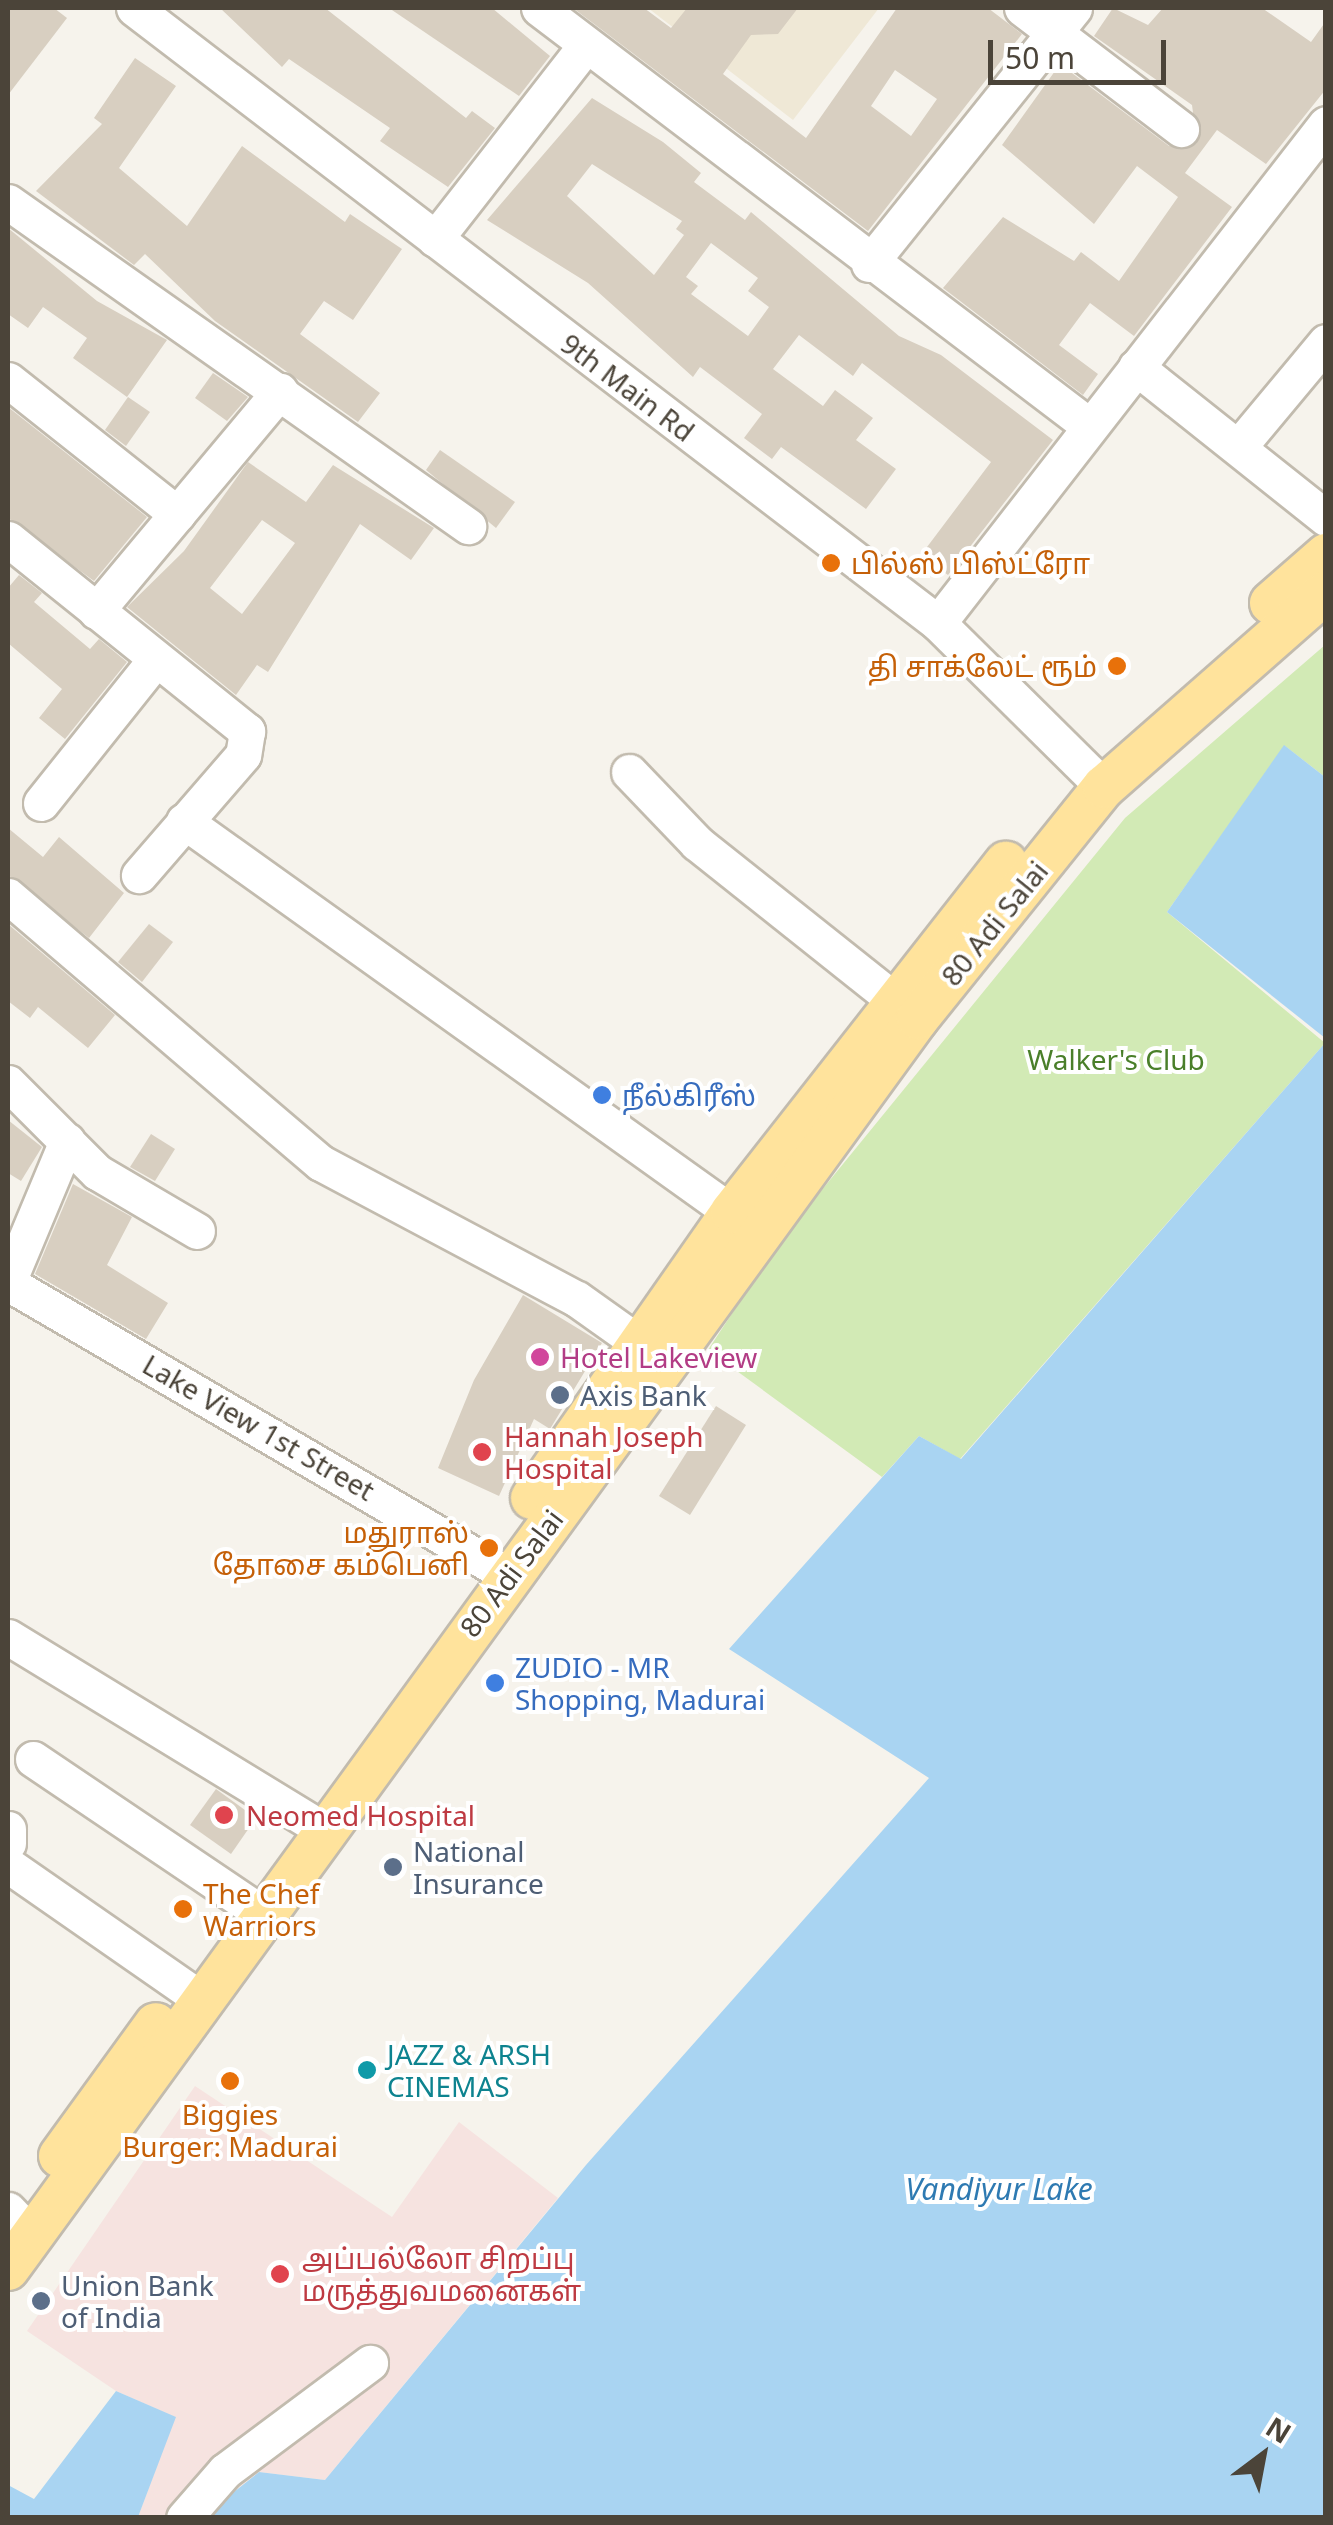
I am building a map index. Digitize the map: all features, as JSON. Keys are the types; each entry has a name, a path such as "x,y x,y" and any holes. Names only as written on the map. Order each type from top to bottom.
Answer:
{"main road":[{"name":"80 Adi Salai","path":"8,2269 16,2222 194,1994 655,1354 744,1222 904,1009 1095,777 1326,555"},
{"name":"80 Adi Salai","path":"1095,777 1326,592"}],"street":[{"name":"9th Main Rd","path":"134,8 938,624 1095,777"},
{"path":"539,8 870,264 1088,425"},
{"path":"1022,8 1064,21 1182,128"},
{"path":"870,264 1064,21"},
{"path":"434,240 586,46"},
{"path":"938,624 1088,425 1320,144"},
{"path":"8,202 468,526"},
{"path":"1241,444 1326,342"},
{"path":"1136,366 1241,444 1326,518"},
{"path":"8,380 177,514"},
{"path":"96,611 280,391"},
{"path":"8,539 156,659 249,741 139,876"},
{"path":"41,803 156,659"},
{"path":"629,772 696,843 904,1009"},
{"path":"184,821 744,1222"},
{"path":"8,896 321,1164 655,1354"},
{"path":"8,1082 97,1172 197,1231"},
{"path":"8,1282 67,1141"},
{"name":"Lake View 1st Street","path":"8,1282 499,1567"},
{"path":"8,1636 314,1825"},
{"path":"33,1759 253,1908"},
{"path":"8,1829 8,1842"},
{"path":"8,1865 194,1994"},
{"path":"184,2518 225,2471 370,2363"}],"shaded area":[{"path":"648,8 879,8 793,120"},
{"name":"அப்பல்லோ சிறப்பு மருத்துவமனைகள்","path":"195,2086 392,2217 459,2122 558,2198 325,2480 259,2472 201,2517 138,2517 175,2417 116,2391 27,2331"}],"green space":[{"name":"Walker's Club","path":"1325,645 1325,777 1285,746 1167,912 1325,1043 960,1459 919,1436 882,1477 708,1350 777,1245 1125,818"}],"water":[{"path":"1284,745 1325,777 1325,1038 1167,912"},
{"name":"Vandiyur Lake","path":"1325,1043 1325,2517 201,2518 259,2472 325,2480 586,2165 929,1778 729,1649 919,1436 961,1459"},
{"path":"116,2391 176,2417 138,2517 8,2517 8,2485 34,2499"}],"building":[{"path":"8,8 54,8 67,18 8,95"},
{"path":"220,8 325,8 466,118 472,111 495,128 448,187 380,141 390,128 289,59 282,67"},
{"path":"389,8 492,8 550,56 519,96"},
{"path":"573,8 644,8 671,28 687,8 798,8 778,34 751,35 723,74 806,138 897,8 988,8 1022,34 868,231","holes":["895,70 937,99 911,136 871,106"]},
{"path":"1113,8 1148,25 1163,8 1262,8 1311,42 1326,21 1326,89 1266,164 1217,130 1185,173 1232,207 1134,336 1090,303 1059,345 1098,374 1083,395 943,288 1003,217 1074,261 1081,252 1119,281 1178,197 1137,166 1094,224 1002,145 1060,64 1169,146 1197,143 1192,105 1094,36"},
{"path":"135,58 176,86 119,168 187,226 242,146 345,222 350,214 402,249 353,320 324,301 300,334 380,393 358,422 215,321 145,254 134,265 36,191 102,124 94,118"},
{"path":"592,98 663,142 701,173 694,182 745,220 751,212 899,336 941,355 1053,440 948,575 921,555 991,462 862,363 853,376 799,335 773,369 823,406 835,390 873,418 856,440 896,469 866,509 781,447 772,459 744,438 762,414 700,367 693,377 588,283 487,220","holes":["592,164 682,221 676,229 684,235 654,275 567,196","711,243 758,278 748,291 769,307 748,336 691,294 698,286 686,277"]},
{"path":"8,228 97,301 167,340 127,397 73,358 87,338 43,307 28,328 8,314"},
{"path":"213,373 248,397 227,421 195,398"},
{"path":"128,397 150,412 126,446 105,430"},
{"path":"8,407 147,517 94,581 8,518"},
{"path":"440,450 515,502 496,528 426,470"},
{"path":"248,462 306,502 333,465 434,528 411,560 360,524 268,672 257,665 236,695 127,607 184,551","holes":["262,520 295,543 242,614 210,588"]},
{"path":"19,575 42,593 34,602 90,649 99,639 127,662 65,739 39,718 62,689 8,643 8,588"},
{"path":"8,828 43,857 59,837 124,893 89,938 8,875"},
{"path":"8,924 115,1015 88,1048 38,1007 30,1018 8,1001"},
{"path":"149,924 173,942 142,982 118,962"},
{"path":"8,1120 42,1147 21,1181 8,1173"},
{"path":"151,1134 175,1149 155,1181 130,1167"},
{"path":"73,1184 132,1217 107,1265 168,1303 146,1339 35,1274"},
{"path":"523,1295 602,1343 550,1429 534,1419 499,1496 438,1468 474,1380"},
{"path":"716,1406 746,1425 690,1515 659,1496"},
{"path":"216,1789 256,1818 231,1854 190,1825"}],"place":[{"name":"பில்ஸ் பிஸ்ட்ரோ","path":"831,563"},
{"name":"தி சாக்லேட் ரூம்","path":"1117,666"},
{"name":"நீல்கிரீஸ்","path":"602,1095"},
{"name":"Hotel Lakeview","path":"540,1357"},
{"name":"Axis Bank","path":"560,1395"},
{"name":"Hannah Joseph Hospital","path":"482,1452"},
{"name":"மதுராஸ் தோசை கம்பெனி","path":"489,1548"},
{"name":"ZUDIO - MR Shopping, Madurai","path":"495,1683"},
{"name":"Neomed Hospital","path":"224,1815"},
{"name":"National Insurance","path":"393,1867"},
{"name":"The Chef Warriors","path":"183,1909"},
{"name":"JAZZ & ARSH CINEMAS","path":"367,2070"},
{"name":"Biggies Burger: Madurai","path":"230,2081"},
{"name":"அப்பல்லோ சிறப்பு மருத்துவமனைகள்","path":"280,2274"},
{"name":"Union Bank of India","path":"41,2301"}]}
